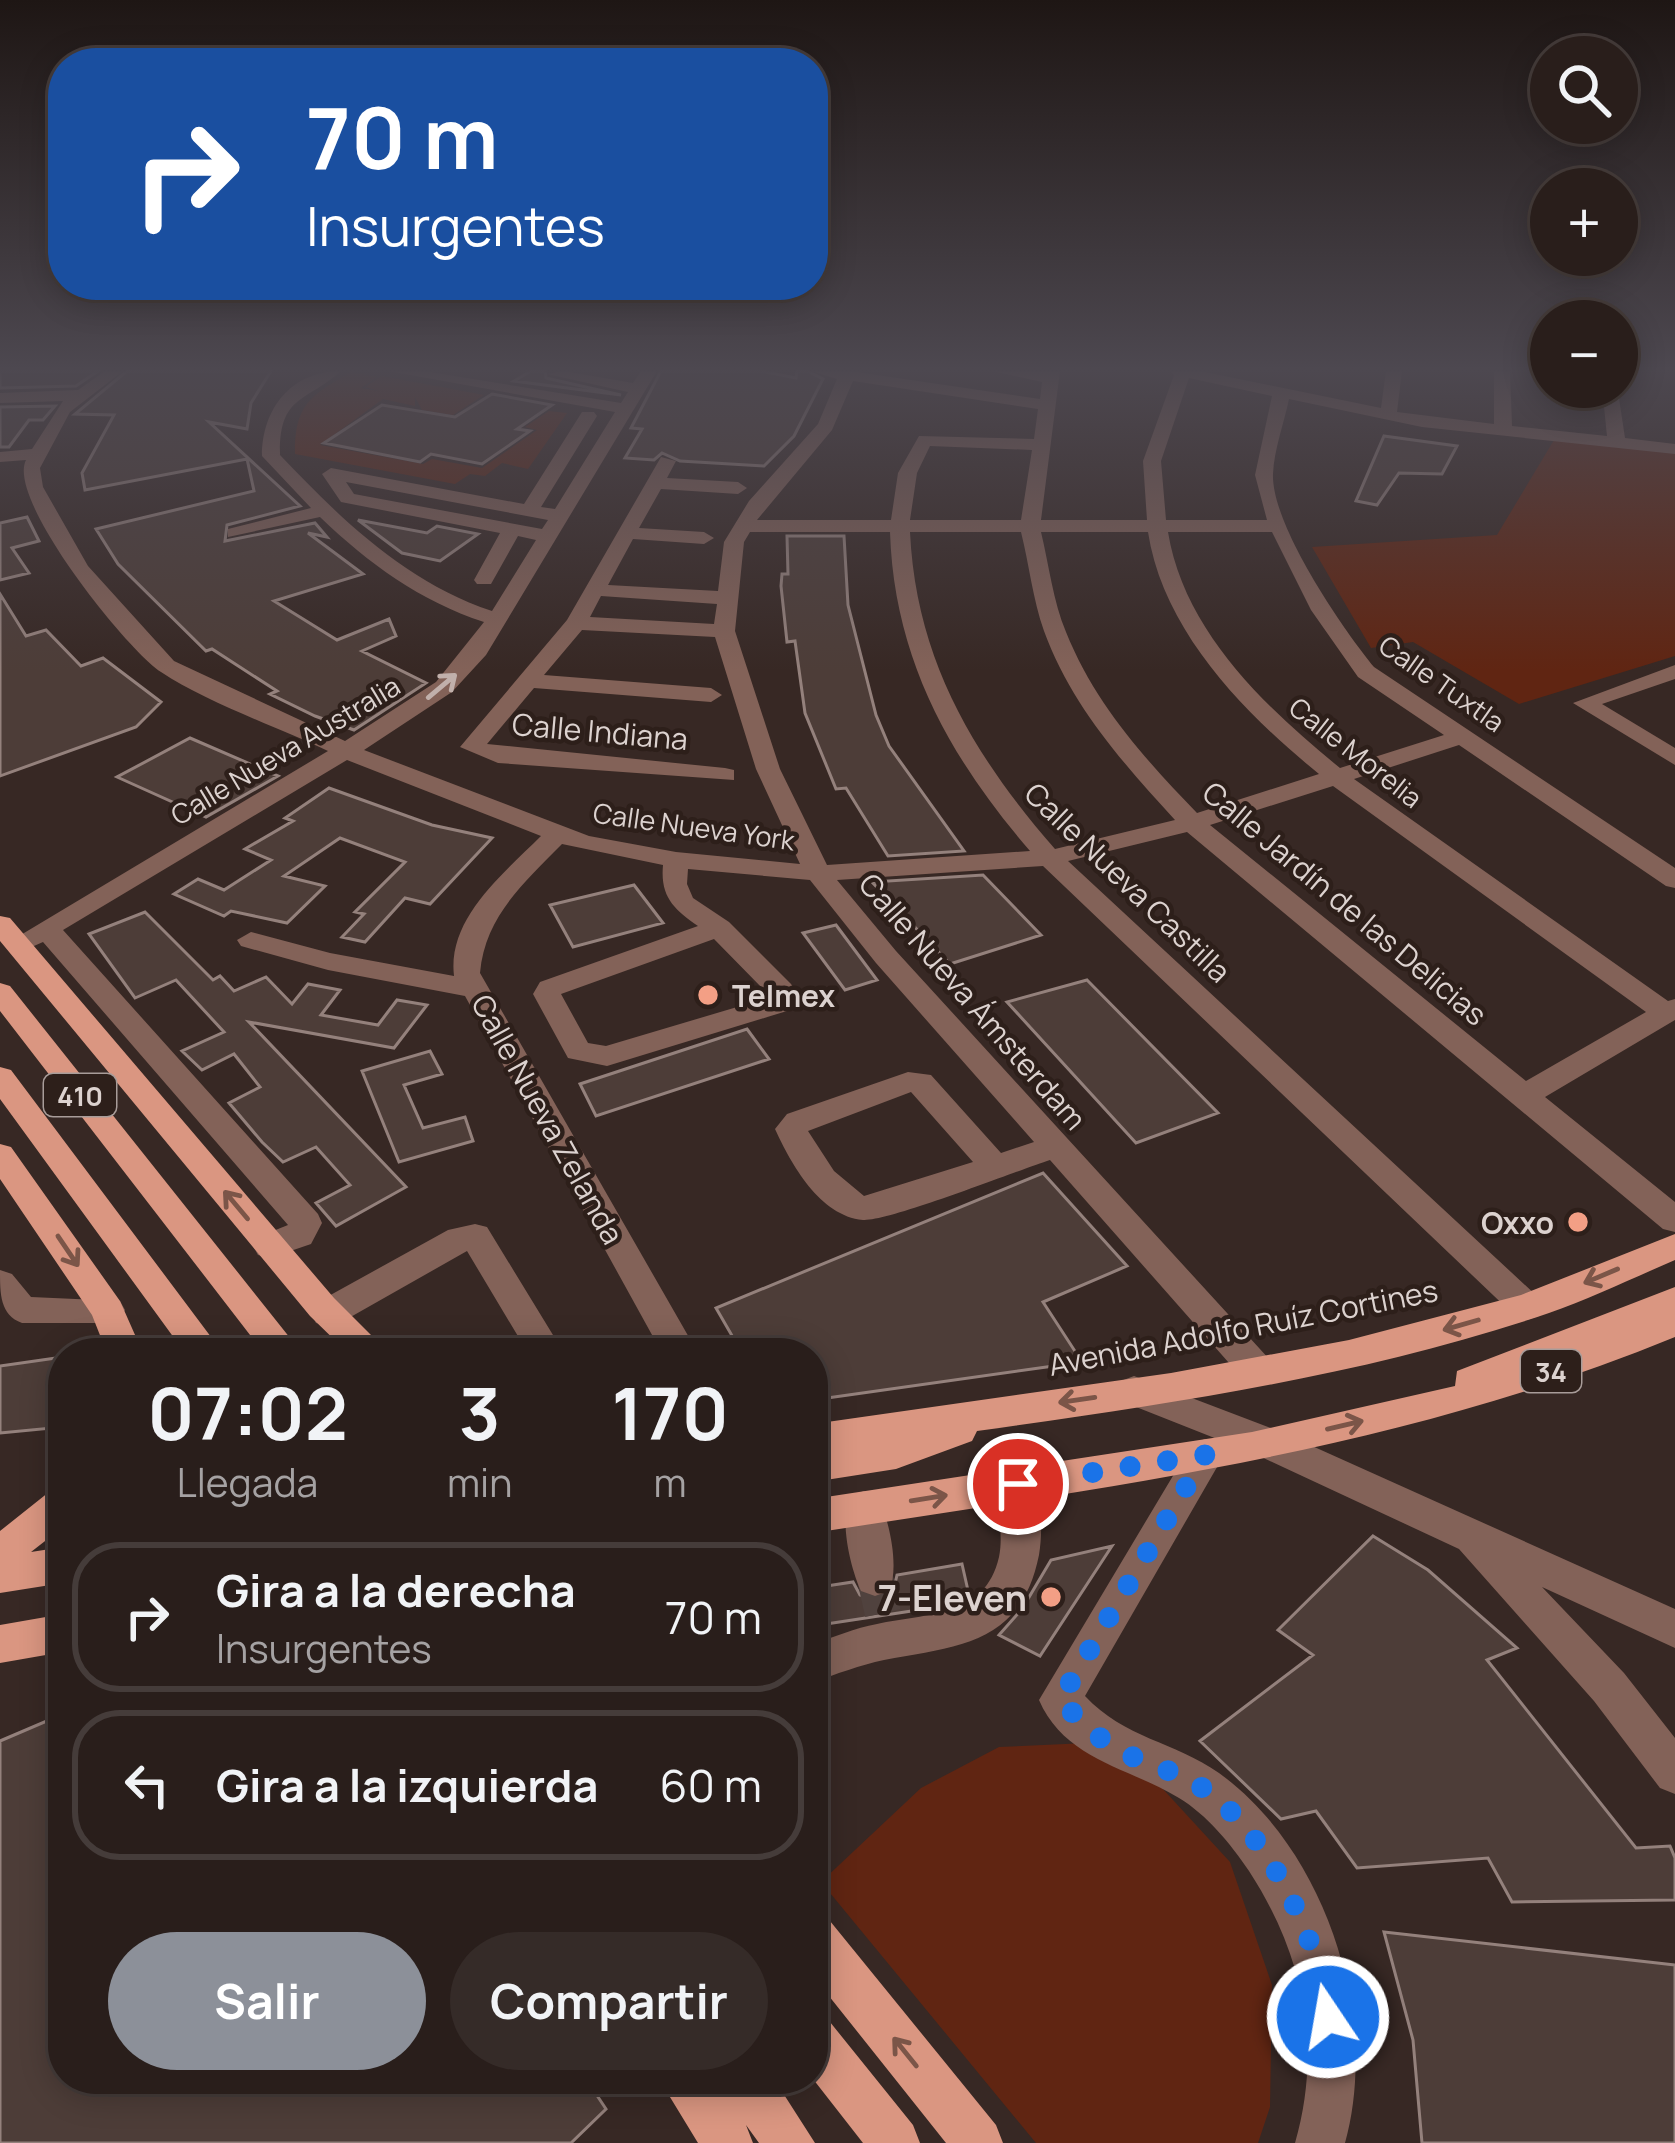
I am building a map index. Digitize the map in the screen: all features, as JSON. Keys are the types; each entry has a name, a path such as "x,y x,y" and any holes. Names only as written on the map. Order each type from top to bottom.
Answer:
{"main road":[{"path":"16,941 42,1046"},
{"path":"16,941 270,1246 355,1338"},
{"name":"410","path":"0,992 272,1338"},
{"name":"410","path":"0,1077 194,1338"},
{"path":"0,1155 108,1310 119,1338"},
{"name":"Avenida Adolfo Ruíz Cortines","path":"828,1437 1134,1391 1396,1344 1527,1307 1675,1246"},
{"path":"1423,1408 1490,1370 1675,1300"},
{"name":"34","path":"828,1514 1205,1455 1423,1408 1496,1390 1675,1322"},
{"path":"828,1464 896,1453 1021,1408"},
{"path":"0,1554 48,1516"},
{"path":"0,1575 48,1567"},
{"path":"0,1644 48,1636"},
{"path":"828,1957 978,2143"},
{"path":"828,2058 895,2143"},
{"path":"694,2094 728,2143"},
{"path":"754,2094 790,2143"}],"street":[{"name":"Calle Nueva York","path":"31,471 34,487 79,569 166,666 394,775 558,834 676,860 818,873 1049,858 1192,823 1464,736"},
{"path":"285,471 322,511 416,587 496,619"},
{"path":"530,510 554,471"},
{"name":"Calle Nueva Australia","path":"16,941 345,750 444,687 478,650 588,471"},
{"path":"532,681 597,590 662,471"},
{"name":"Calle Nueva Ámsterdam","path":"789,471 734,542 724,598 724,631 768,770 818,873 886,957 1257,1370"},
{"name":"Calle Nueva Castilla","path":"913,471 899,509 907,613 921,666 952,733 990,792 1049,858 1527,1307"},
{"name":"Calle Jardín de las Delicias","path":"1037,471 1030,526 1053,627 1075,678 1122,748 1192,823 1675,1220"},
{"name":"Calle Morelia","path":"1154,471 1156,526 1206,646 1258,712 1333,776 1670,1010"},
{"name":"Calle Tuxtla","path":"1265,471 1278,526 1322,617 1366,672 1675,880"},
{"path":"548,536 347,497 331,474 560,516"},
{"path":"656,483 738,488"},
{"path":"235,533 322,511"},
{"path":"373,516 411,524 426,512"},
{"path":"743,526 1278,526"},
{"path":"484,580 512,530"},
{"path":"627,533 704,538"},
{"path":"597,590 724,598"},
{"path":"576,623 724,631"},
{"path":"1675,672 1584,704 1675,758"},
{"path":"532,681 711,695"},
{"name":"Calle Indiana","path":"532,681 474,739 472,747 498,756 725,775"},
{"name":"Calle Nueva Zelanda","path":"558,834 485,911 470,938 466,973 672,1338"},
{"path":"676,860 676,892 718,928 781,990 777,1005 607,1056 578,1052 547,994 550,988 718,928"},
{"path":"251,940 328,961 476,989"},
{"path":"1525,1095 1670,1010"},
{"path":"995,1166 920,1082 798,1122 791,1129 841,1201 859,1210 995,1166 1056,1146"},
{"path":"328,1313 460,1239 476,1236 537,1338"},
{"path":"0,1283 22,1310 108,1310"},
{"path":"1134,1391 1268,1443 1675,1629"},
{"path":"1205,1455 1060,1700 1097,1737 1204,1789 1257,1843 1295,1908 1324,1979 1331,2054 1327,2123 1320,2143"},
{"path":"880,1612 938,1636 981,1622 1010,1581 1020,1551 1018,1484"},
{"path":"865,1508 880,1612"},
{"path":"1468,1536 1609,1687 1675,1773"},
{"path":"828,1652 880,1612"}],"shaded area":[{"path":"386,471 492,471 485,476 470,474 455,484"},
{"path":"1535,471 1675,471 1675,656 1519,704 1413,642 1371,648 1312,547 1497,535"},
{"path":"1087,1743 1162,1788 1230,1862 1272,1985 1270,2107 1258,2143 1036,2143 828,1890 828,1875 921,1788 999,1747"}],"building":[{"path":"83,471 184,471 85,490"},
{"path":"250,471 262,471 300,506 227,525 225,541 315,523 327,537 308,533 363,574 274,601 337,640 389,619 396,636 362,651 426,683 354,730 270,694 277,691 212,649 206,651 118,564 96,529 254,491"},
{"path":"1369,471 1444,471 1399,473 1377,505 1356,501"},
{"path":"27,517 39,541 12,548 29,573 0,580 0,523"},
{"path":"358,520 427,533 437,526 478,534 440,561 402,553"},
{"path":"787,536 844,536 848,605 876,715 889,746 964,851 888,856 846,788 836,789 805,713 795,641 787,642 781,586 782,574 788,574"},
{"path":"0,594 26,636 46,630 81,666 103,658 161,702 136,727 0,776"},
{"path":"190,738 278,776 206,817 117,777"},
{"path":"329,788 432,825 492,838 430,904 405,898 365,942 342,937 364,914 355,912 405,862 340,838 284,876 325,886 287,923 231,911 224,916 174,894 198,879 224,890 271,860 245,849 293,821 285,818"},
{"path":"983,875 1041,935 950,964 872,882"},
{"path":"634,885 663,923 573,947 550,905"},
{"path":"145,912 213,980 220,976 234,991 266,977 292,1004 308,984 340,990 321,1015 378,1025 397,1000 427,1005 394,1048 249,1022 406,1187 336,1226 316,1203 350,1185 316,1147 283,1162 262,1142 229,1103 260,1087 234,1054 202,1070 182,1051 224,1032 176,980 135,998 89,934"},
{"path":"836,925 877,980 845,990 803,933"},
{"path":"1087,980 1218,1113 1136,1143 1007,1002"},
{"path":"747,1029 769,1059 596,1116 580,1084"},
{"path":"430,1051 442,1074 404,1085 423,1128 465,1117 473,1141 399,1162 362,1071"},
{"path":"1043,1173 1127,1266 1043,1302 1082,1362 828,1398 828,1338 733,1338 716,1308"},
{"path":"48,1359 48,1428 0,1433 0,1366"},
{"path":"1373,1536 1428,1570 1517,1648 1487,1660 1636,1848 1670,1846 1675,1858 1675,1900 1512,1902 1488,1858 1357,1868 1316,1811 1281,1819 1200,1741 1313,1655 1278,1630"},
{"name":"7-Eleven","path":"1112,1546 1040,1656 999,1635 1022,1609 1051,1560"},
{"path":"962,1564 969,1595 951,1605 828,1624 828,1586 853,1582 860,1595 877,1600 893,1592 897,1575"},
{"path":"48,1720 48,2094 596,2094 606,2109 571,2143 0,2143 0,1741"},
{"path":"1384,1932 1675,1965 1675,2143 1422,2143 1413,2040"}],"tunnel":[{"path":"875,1578 883,1614"}],"place":[{"name":"Telmex","path":"708,995"},
{"name":"Oxxo","path":"1578,1222"},
{"name":"7-Eleven","path":"1051,1597"}],"route":[{"path":"1018,1484 1205,1455 1060,1700 1097,1737 1204,1789 1257,1843 1295,1908 1324,1979 1328,2017"}]}
